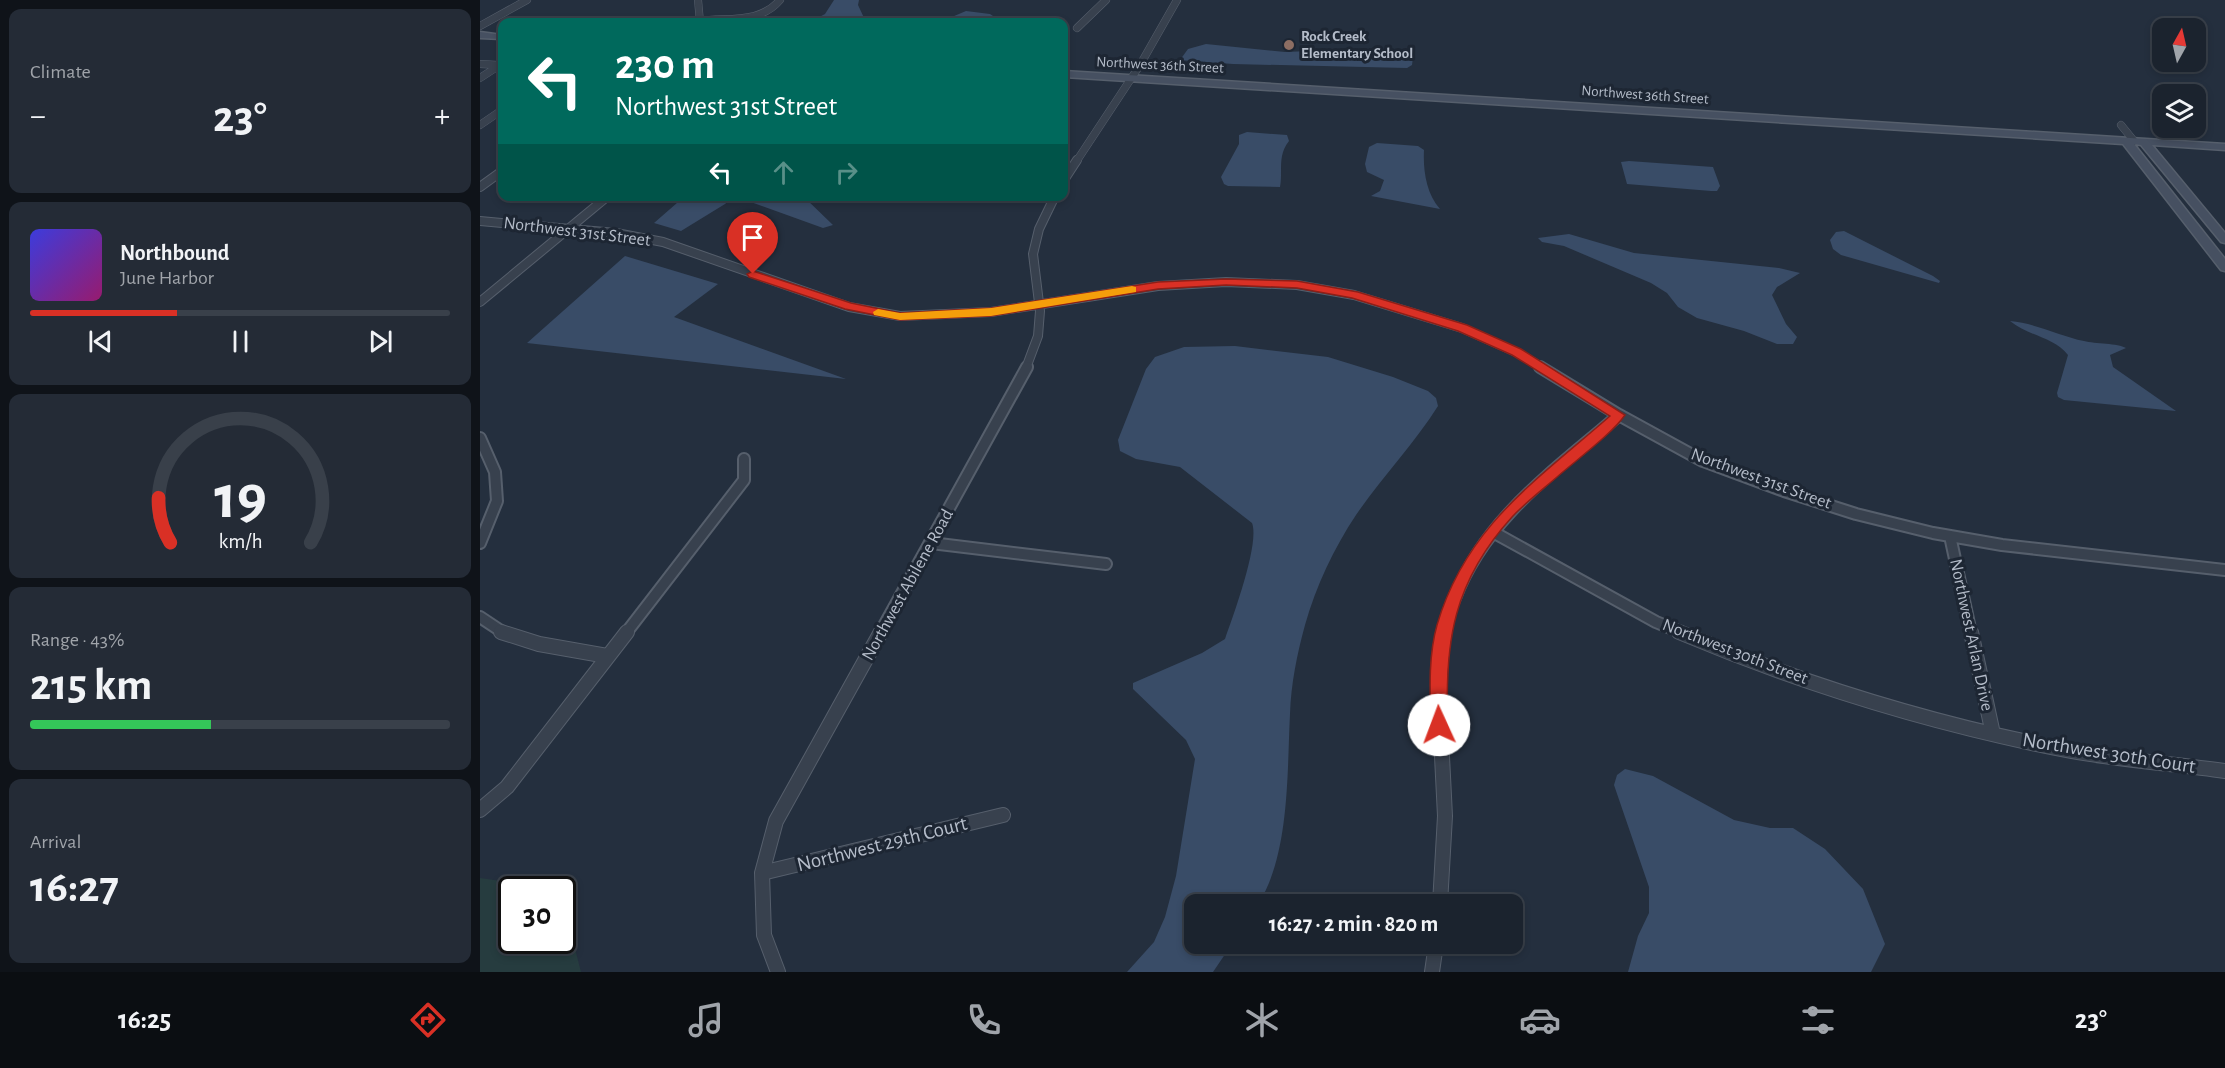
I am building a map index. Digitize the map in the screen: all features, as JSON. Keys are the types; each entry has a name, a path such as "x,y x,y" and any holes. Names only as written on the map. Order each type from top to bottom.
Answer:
{"main road":[{"path":"480,35 498,37"},
{"name":"Northwest 36th Street","path":"1068,74 2225,147"},
{"path":"2135,141 2225,240"},
{"path":"2135,141 2225,267"}],"street":[{"path":"480,26 527,0"},
{"path":"698,0 700,18"},
{"path":"735,18 762,15 780,0"},
{"path":"1077,28 1106,0"},
{"path":"1068,174 1131,78 1177,0"},
{"path":"480,64 498,65"},
{"path":"480,78 498,67"},
{"path":"480,124 498,113"},
{"path":"2121,125 2135,141"},
{"path":"480,187 498,174"},
{"path":"480,302 602,201"},
{"name":"Northwest Abilene Road","path":"778,972 764,935 762,873 776,821 1024,375 1038,336 1040,303 1034,254 1039,229 1053,201"},
{"name":"Northwest 31st Street","path":"480,221 616,233 663,242 849,307 900,316 991,312 1158,286 1226,282 1297,285 1354,295 1462,328 1516,352 1619,415 1703,461 1785,491 1856,513 1950,536 2002,545 2225,570"},
{"path":"1441,894 1445,816 1438,709 1440,652 1444,626 1460,584 1477,551 1508,512 1619,415"},
{"path":"480,438 495,472 497,501 480,543"},
{"path":"480,810 507,787 744,480 744,459"},
{"name":"Northwest 30th Street","path":"1492,532 1656,622 1725,651 1897,711 1993,734"},
{"name":"Northwest Arlan Drive","path":"1950,536 1993,734"},
{"path":"931,543 1106,564"},
{"path":"480,617 485,623 520,640 608,656"},
{"name":"Northwest 30th Court","path":"1993,734 2072,751 2225,771"},
{"name":"Northwest 29th Court","path":"762,873 1003,815"},
{"path":"1432,972 1435,954"}],"green space":[{"path":"480,878 498,881 498,954 576,953 581,972 480,972"}],"water":[{"path":"834,0 859,0 858,5 864,18 818,18 825,14"},
{"path":"966,11 990,14 996,18 949,18"},
{"path":"1206,44 1285,52 1384,48 1411,51 1413,57 1412,65 1407,68 1233,64 1180,60 1188,49"},
{"path":"1247,132 1287,135 1289,141 1283,152 1280,187 1224,184 1221,177 1239,144 1239,135"},
{"path":"1377,143 1418,146 1424,150 1426,181 1431,196 1440,209 1371,196 1380,191 1384,180 1367,172 1365,164 1369,147"},
{"path":"1621,162 1713,167 1720,186 1717,191 1711,191 1627,184"},
{"path":"679,201 728,201 681,231 654,223"},
{"path":"748,201 808,201 833,225 823,228"},
{"path":"1844,231 1933,276 1940,281 1939,283 1841,255 1833,249 1830,240 1836,232"},
{"path":"1569,234 1634,253 1779,268 1800,273 1777,287 1772,295 1786,324 1797,337 1793,344 1777,344 1744,331 1697,318 1678,307 1667,293 1651,283 1564,246 1542,242 1538,238"},
{"path":"625,256 718,284 674,317 846,379 527,343"},
{"path":"2010,321 2029,324 2084,341 2126,348 2110,355 2113,367 2176,411 2064,400 2058,397 2057,393 2068,355 2056,344"},
{"path":"1235,346 1328,357 1393,377 1428,391 1436,398 1438,406 1356,515 1333,554 1309,610 1293,680 1287,787 1281,838 1276,862 1263,894 1184,894 1184,954 1225,954 1213,972 1127,972 1154,942 1165,917 1176,876 1195,759 1186,740 1133,689 1133,683 1202,653 1225,639 1252,546 1252,523 1180,467 1136,459 1120,451 1118,440 1146,369 1155,357 1184,347"},
{"path":"1625,769 1653,776 1734,820 1770,828 1793,828 1825,849 1863,889 1885,944 1871,972 1628,972 1638,936 1649,913 1649,887 1614,785 1617,775"}],"slow traffic":[{"path":"878,312 900,316 991,312 1132,289"}],"place":[{"name":"Rock Creek Elementary School","path":"1289,45"}],"route":[{"path":"753,274 849,307 900,316 991,312 1158,286 1226,282 1297,285 1354,295 1416,312 1462,328 1516,352 1619,415 1508,512 1477,551 1460,584 1444,626 1438,677 1439,725"}]}
